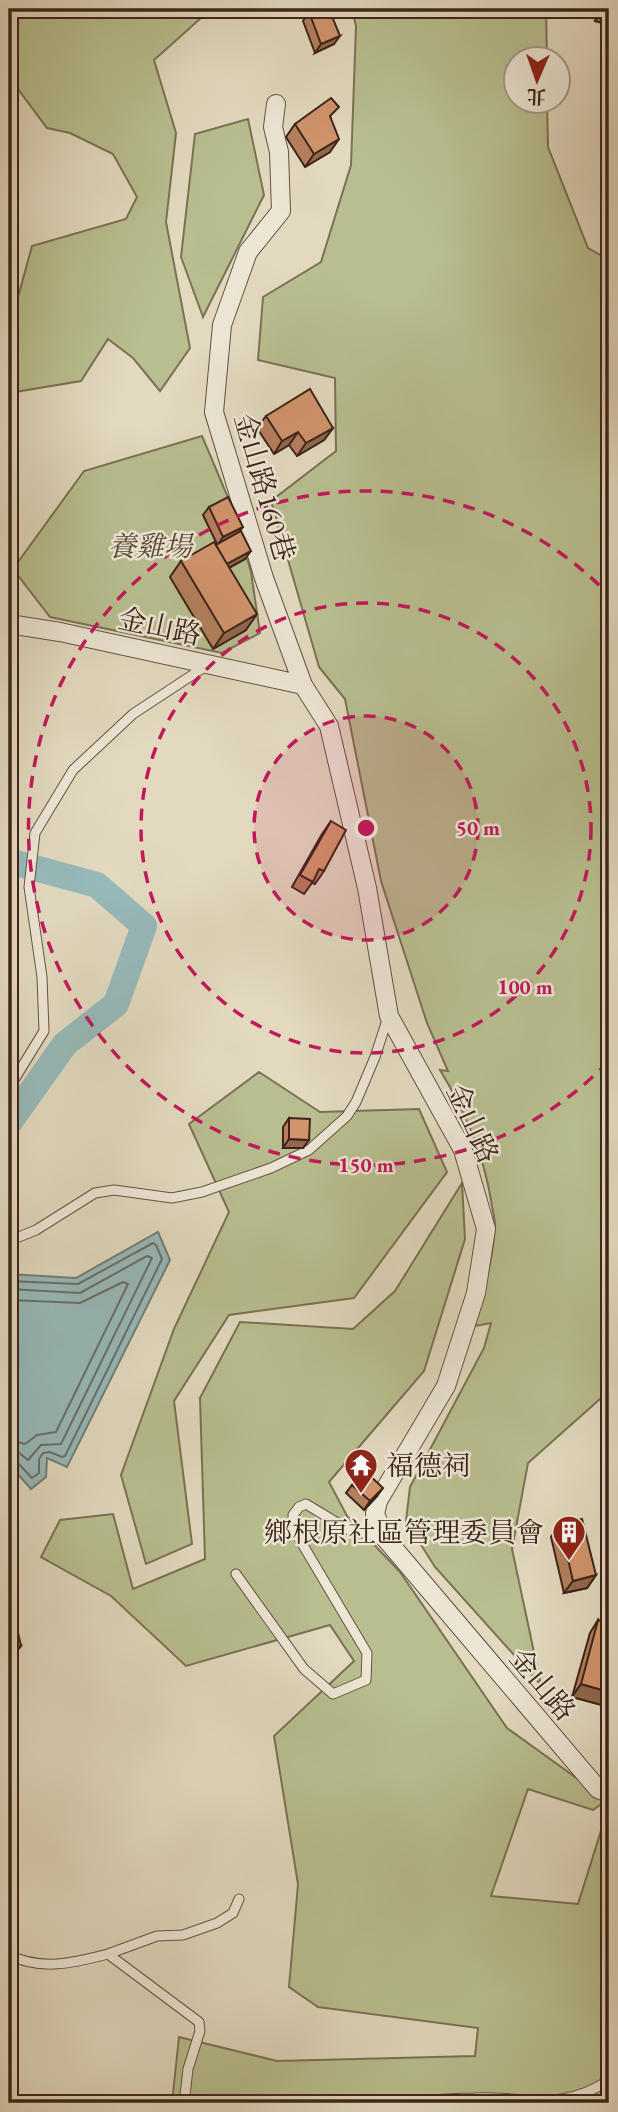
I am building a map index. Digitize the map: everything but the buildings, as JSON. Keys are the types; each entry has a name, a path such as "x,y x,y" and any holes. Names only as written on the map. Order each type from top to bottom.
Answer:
{"street":[{"name":"金山路160巷","path":"276,104 273,127 279,152 281,211 248,253 222,325 214,412 264,578 303,685"},
{"name":"金山路","path":"9,624 210,663 303,685 329,726 367,888 389,1016 463,1150 485,1229 476,1293 446,1386 378,1501 375,1514 385,1538 598,1789 609,1793"}],"lane":[{"path":"9,1088 44,1031 42,977 29,887 35,833 73,770 132,714 210,663"},
{"path":"9,1241 36,1230 95,1193 114,1190 172,1198 202,1192 271,1168 309,1150 347,1116 356,1102 389,1016"},
{"path":"236,1574 304,1669 333,1694 366,1681 367,1653 294,1530 293,1515 299,1507 306,1504 349,1530 385,1538"},
{"path":"9,1955 28,1964 73,1963 108,1954 157,1936 183,1935 216,1923 233,1913 239,1899"},
{"path":"108,1954 199,2022 200,2031 188,2069 184,2103"},
{"path":"397,2103 475,2097 560,2103 581,2097 609,2080"}],"green space":[{"path":"9,9 211,9 154,60 176,133 166,222 190,348 160,391 133,358 108,339 81,381 9,393 9,330 32,246 126,219 137,197 113,154 70,133 47,128 9,77"},
{"path":"352,9 546,9 547,46 503,46 503,116 547,116 548,147 588,248 609,260 609,1391 528,1463 512,1549 541,1685 435,1567 406,1521 410,1487 484,1348 491,1323 475,1326 490,1264 495,1220 478,1149 465,1116 440,1070 448,1071 427,1023 381,881 345,699 319,667 271,501 336,451 335,378 258,360 263,297 321,262 351,165 356,26"},
{"path":"248,119 264,195 203,317 181,257 195,134"},
{"name":"養雞場","path":"202,436 232,507 251,572 260,633 222,653 50,617 13,569 84,471"},
{"path":"259,1072 320,1112 419,1109 447,1172 354,1298 229,1315 174,1401 192,1544 146,1564 121,1475 174,1329 229,1212 189,1124"},
{"path":"462,1183 465,1239 424,1371 329,1482 347,1516 400,1572 507,1728 607,1800 593,1810 528,1789 491,1896 578,1904 600,1834 609,1852 609,1916 604,1948 609,1952 609,2103 172,2103 179,2037 277,2061 475,2056 478,2028 318,2007 289,1987 298,1884 274,1736 354,1661 330,1625 186,1666 111,1596 41,1557 60,1520 113,1514 133,1589 205,1559 200,1398 240,1322 353,1329 395,1291"}],"water":[{"path":"158,1232 170,1260 67,1467 47,1458 46,1477 31,1489 9,1464 9,1274 76,1278"}],"waterway":[{"path":"9,861 97,885 144,926 116,1004 65,1044 9,1123"}],"place":[{"name":"福德祠","path":"361,1495"},
{"name":"鄉根原社區管理委員會","path":"569,1562"}]}
